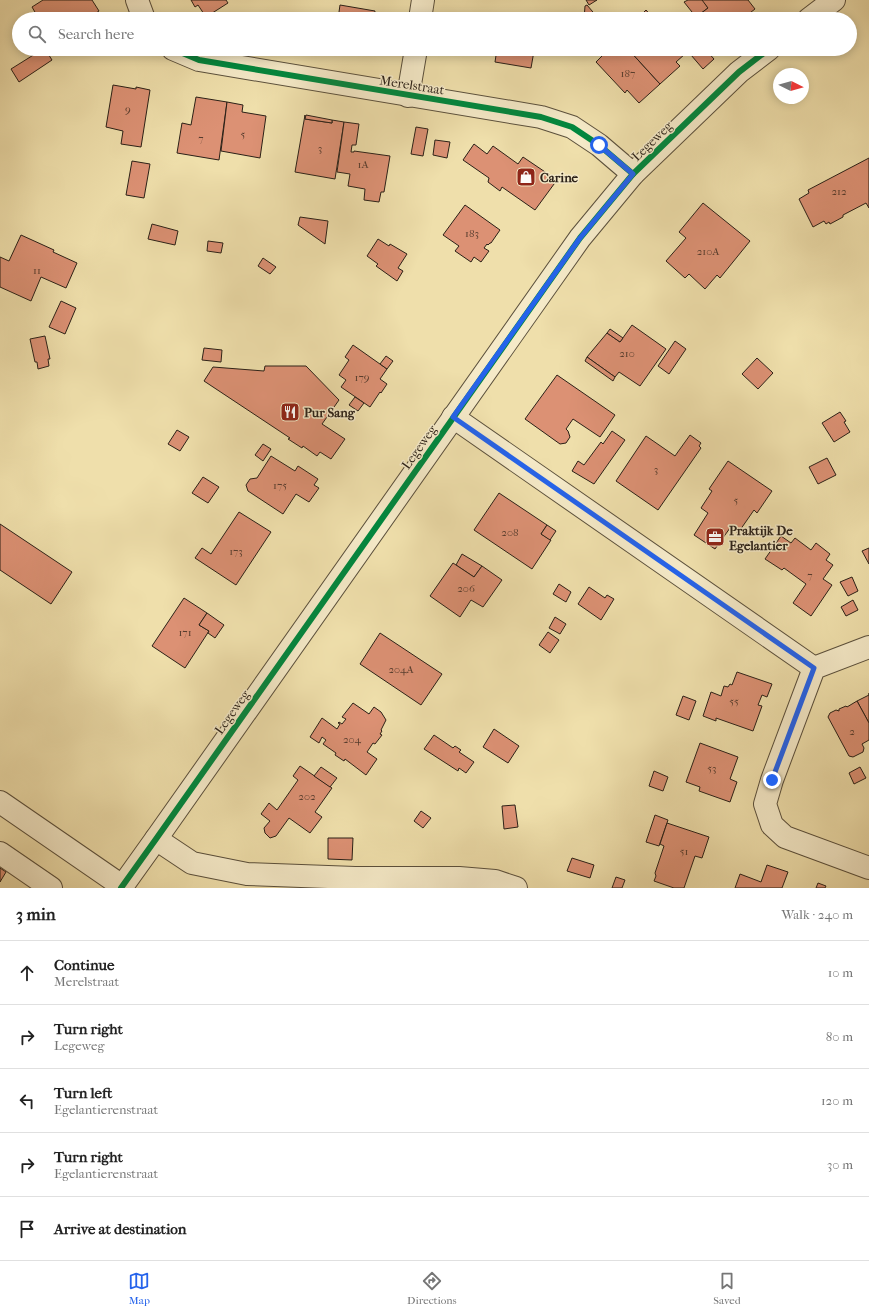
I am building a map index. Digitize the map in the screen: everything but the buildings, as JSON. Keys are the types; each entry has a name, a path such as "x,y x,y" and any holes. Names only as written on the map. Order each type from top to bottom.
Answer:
{"street":[{"path":"137,0 141,12"},
{"path":"421,12 423,0"},
{"path":"818,12 834,0"},
{"name":"Merelstraat","path":"190,56 199,60 541,117 572,127 599,145 633,174"},
{"path":"408,96 415,56"},
{"name":"Legeweg","path":"121,887 580,238 633,174 739,72 760,56"},
{"path":"453,417 814,668"},
{"path":"869,647 814,668 772,780 765,804 772,826 785,837 869,868"},
{"path":"0,802 121,887"},
{"path":"156,839 192,862 247,874 355,878 458,878 495,881 516,888"},
{"path":"0,853 42,885"}],"cycle path":[{"path":"190,56 199,60 541,117 572,127 599,145 633,174"},
{"path":"121,888 580,238 633,174 739,72 760,56"}],"place":[{"name":"Carine","path":"526,177"},
{"name":"Pur Sang","path":"290,412"},
{"name":"Praktijk De Egelantier","path":"715,537"}],"route":[{"path":"599,145 633,174 580,238 453,417 814,668 772,780"}]}
